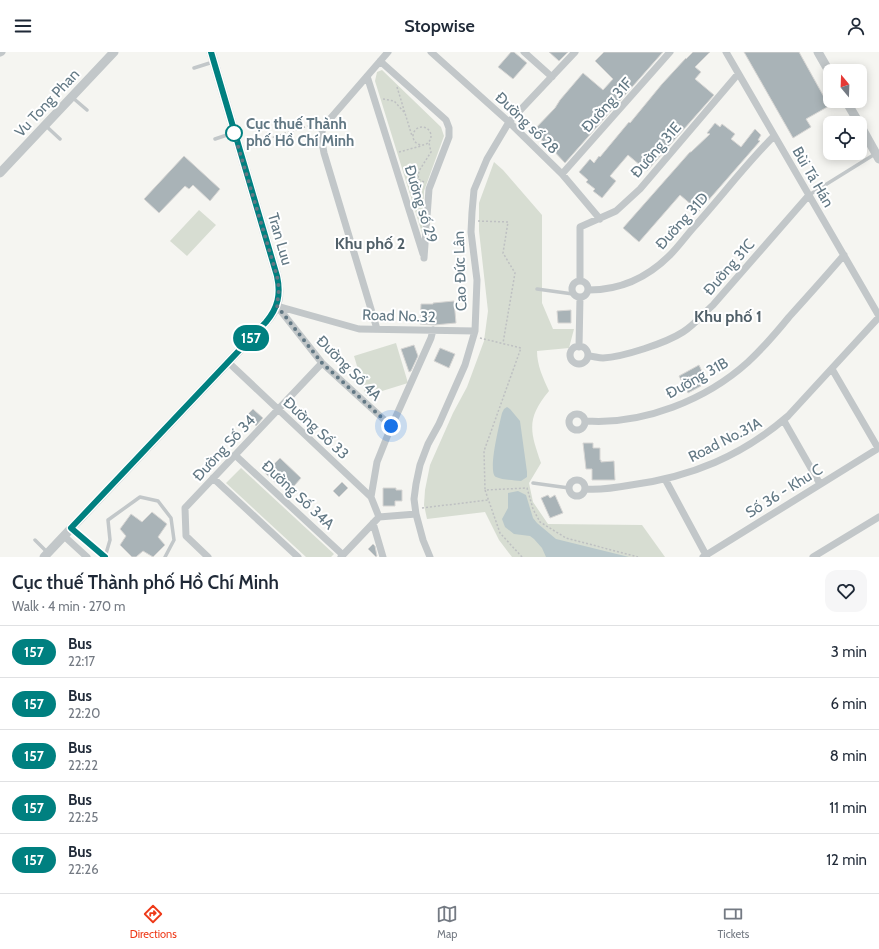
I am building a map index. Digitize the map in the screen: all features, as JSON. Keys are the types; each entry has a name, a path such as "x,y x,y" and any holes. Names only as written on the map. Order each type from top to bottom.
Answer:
{"street":[{"name":"Vu Tong Phan","path":"0,173 114,52"},
{"name":"Tran Luu","path":"64,536 270,318 277,306 279,289 277,276 211,52"},
{"path":"377,329 324,153 321,137 323,127 388,52"},
{"name":"Đường số 28","path":"431,52 509,122 562,174 600,219"},
{"path":"524,52 552,77"},
{"name":"Cao Đức Lân","path":"430,557 423,540 414,499 420,465 428,444 439,424 465,365 474,333 477,280 472,220 474,190 496,143 509,122 575,52"},
{"name":"Đường 31F","path":"562,174 670,52"},
{"name":"Bùi Tá Hán","path":"726,52 879,316"},
{"path":"818,52 825,64"},
{"name":"Đường số 29","path":"367,76 424,258 430,186 449,137 449,128 446,120 380,61"},
{"name":"Đường 31E","path":"580,281 580,227 616,211 640,189 738,74"},
{"name":"Đường 31D","path":"588,290 602,290 627,284 650,272 661,263 670,255 758,152 774,136"},
{"path":"867,138 877,156"},
{"name":"Đường 31C","path":"588,356 603,358 622,354 668,340 683,332 713,305 808,195"},
{"name":"Đường 31B","path":"586,421 618,421 643,417 661,412 691,399 730,377 764,347 844,255"},
{"path":"580,281 586,283 589,288 588,290 586,296 580,297 573,294 572,286 575,282 580,281"},
{"path":"579,347 580,297"},
{"name":"Road No.32","path":"277,306 359,329 433,330 474,333"},
{"name":"Đường Số 4A","path":"277,306 322,363 391,426"},
{"name":"Road No.31A","path":"585,489 600,490 666,480 704,468 754,442 774,429 784,420 879,316"},
{"path":"371,497 377,462 391,426 431,338 433,330"},
{"path":"579,347 586,350 588,356 586,361 581,364 573,362 570,357 574,349 579,347"},
{"name":"Đường Số 33","path":"228,362 371,497 379,517"},
{"name":"Đường Số 34","path":"208,557 186,536 185,508 322,363"},
{"path":"832,369 878,448"},
{"path":"784,420 820,484"},
{"name":"Số 36 - Khu C","path":"705,556 878,448"},
{"name":"Đường Số 34A","path":"235,455 342,556"},
{"path":"213,478 298,557"},
{"path":"578,480 582,482 585,489 581,495 575,496 571,493 569,488 572,481 578,480"},
{"path":"666,480 705,556"},
{"path":"342,556 379,517 416,511"},
{"path":"813,557 879,517"},
{"path":"373,524 383,557"},
{"path":"71,528 105,557"},
{"path":"46,555 64,536 87,557"}],"lane":[{"path":"194,68 214,62"},
{"path":"72,97 87,110"},
{"path":"45,125 60,139"},
{"path":"215,139 234,133"},
{"path":"808,195 877,156"},
{"path":"537,289 573,294"},
{"path":"533,484 569,488"},
{"path":"105,557 110,540 108,520 140,497 158,501 171,518 174,540 165,557"},
{"path":"35,540 46,555"}],"path":[{"path":"393,74 415,148"},
{"path":"375,100 385,99 394,101 405,112"},
{"path":"239,148 311,125 323,127"},
{"path":"392,154 423,146 430,140 431,133 427,128 417,128 412,136"},
{"path":"413,141 418,145 423,146"},
{"path":"428,143 431,152 419,171 418,179 430,186"},
{"path":"472,220 508,222 503,253 515,273 503,344"},
{"path":"474,333 503,344 521,348 484,451 485,490 488,500 500,533 522,557"},
{"path":"485,490 527,488 533,509 540,522 566,538 638,557"},
{"path":"416,511 488,500"}],"shaded area":[{"path":"382,70 441,127 444,136 424,191 422,233 375,81 377,72"},
{"path":"494,162 503,170 542,215 542,303 553,329 574,329 569,348 537,351 539,366 549,391 536,410 533,418 532,426 534,442 541,463 529,483 533,502 548,524 642,525 665,557 512,557 499,540 485,512 427,519 424,505 425,490 430,465 453,413 467,387 484,341 488,311 479,231 479,203"},
{"path":"199,210 216,225 187,256 170,241"},
{"path":"396,343 408,383 366,396 354,356"},
{"path":"507,407 520,421 527,472 527,477 521,481 499,478 496,477 494,473 493,457 497,436 502,413"},
{"path":"241,468 334,554 331,557 306,557 226,483"},
{"path":"518,491 526,495 533,518 556,539 629,557 546,557 542,548 530,536 514,534 505,527 502,519 508,508 508,493"}],"building":[{"path":"511,52 514,52 527,63 513,79 498,67"},
{"path":"549,52 568,52 559,61"},
{"path":"604,52 663,52 565,163 551,148 532,132 555,108 583,73 603,90 613,79 595,61"},
{"path":"693,52 710,52 695,67 701,72 695,79 714,95 647,171 628,155 610,176 616,181 602,198 593,191 595,189 586,182 588,180 579,172 590,159 594,163 599,156 600,157 662,84"},
{"path":"744,52 799,52 823,95 823,108 825,108 806,119 811,127 793,138"},
{"path":"715,123 720,127 722,124 735,134 731,139 741,147 755,129 761,135 758,140 760,141 699,211 680,195 639,242 623,228 690,152 710,134 707,133"},
{"path":"184,156 220,189 210,201 193,185 189,189 185,186 159,213 144,199"},
{"path":"454,301 456,323 434,325 420,324 421,304"},
{"path":"571,310 571,323 558,323 557,311"},
{"path":"414,345 418,356 411,371 409,372 401,349"},
{"path":"440,348 455,354 449,368 434,361"},
{"path":"699,365 704,376 697,380 701,386 688,393 679,376"},
{"path":"253,409 263,418 256,426 246,416"},
{"path":"583,443 593,443 593,448 600,448 601,462 614,461 615,480 592,480 592,469 586,469"},
{"path":"280,458 301,478 289,492 265,473"},
{"path":"342,482 348,488 339,497 333,491"},
{"path":"383,488 396,488 396,490 402,490 402,501 395,501 395,506 383,506"},
{"path":"548,495 550,498 555,495 563,513 550,518 541,498"},
{"path":"152,512 167,524 158,537 165,545 153,557 143,551 136,557 132,557 120,545 126,536 120,529 131,514 142,522"},
{"path":"373,544 375,546 376,557 368,549"}],"bus line":[{"name":"157","path":"105,557 71,528 270,318 277,306 279,289 277,276 211,52"}],"place":[{"name":"Cục thuế Thành phố Hồ Chí Minh","path":"234,133"}],"district":[{"name":"Khu phố 2","path":"370,243"},
{"name":"Khu phố 1","path":"728,316"}],"route":[{"path":"234,133 277,276 279,289 277,306 322,363 391,426"}]}
